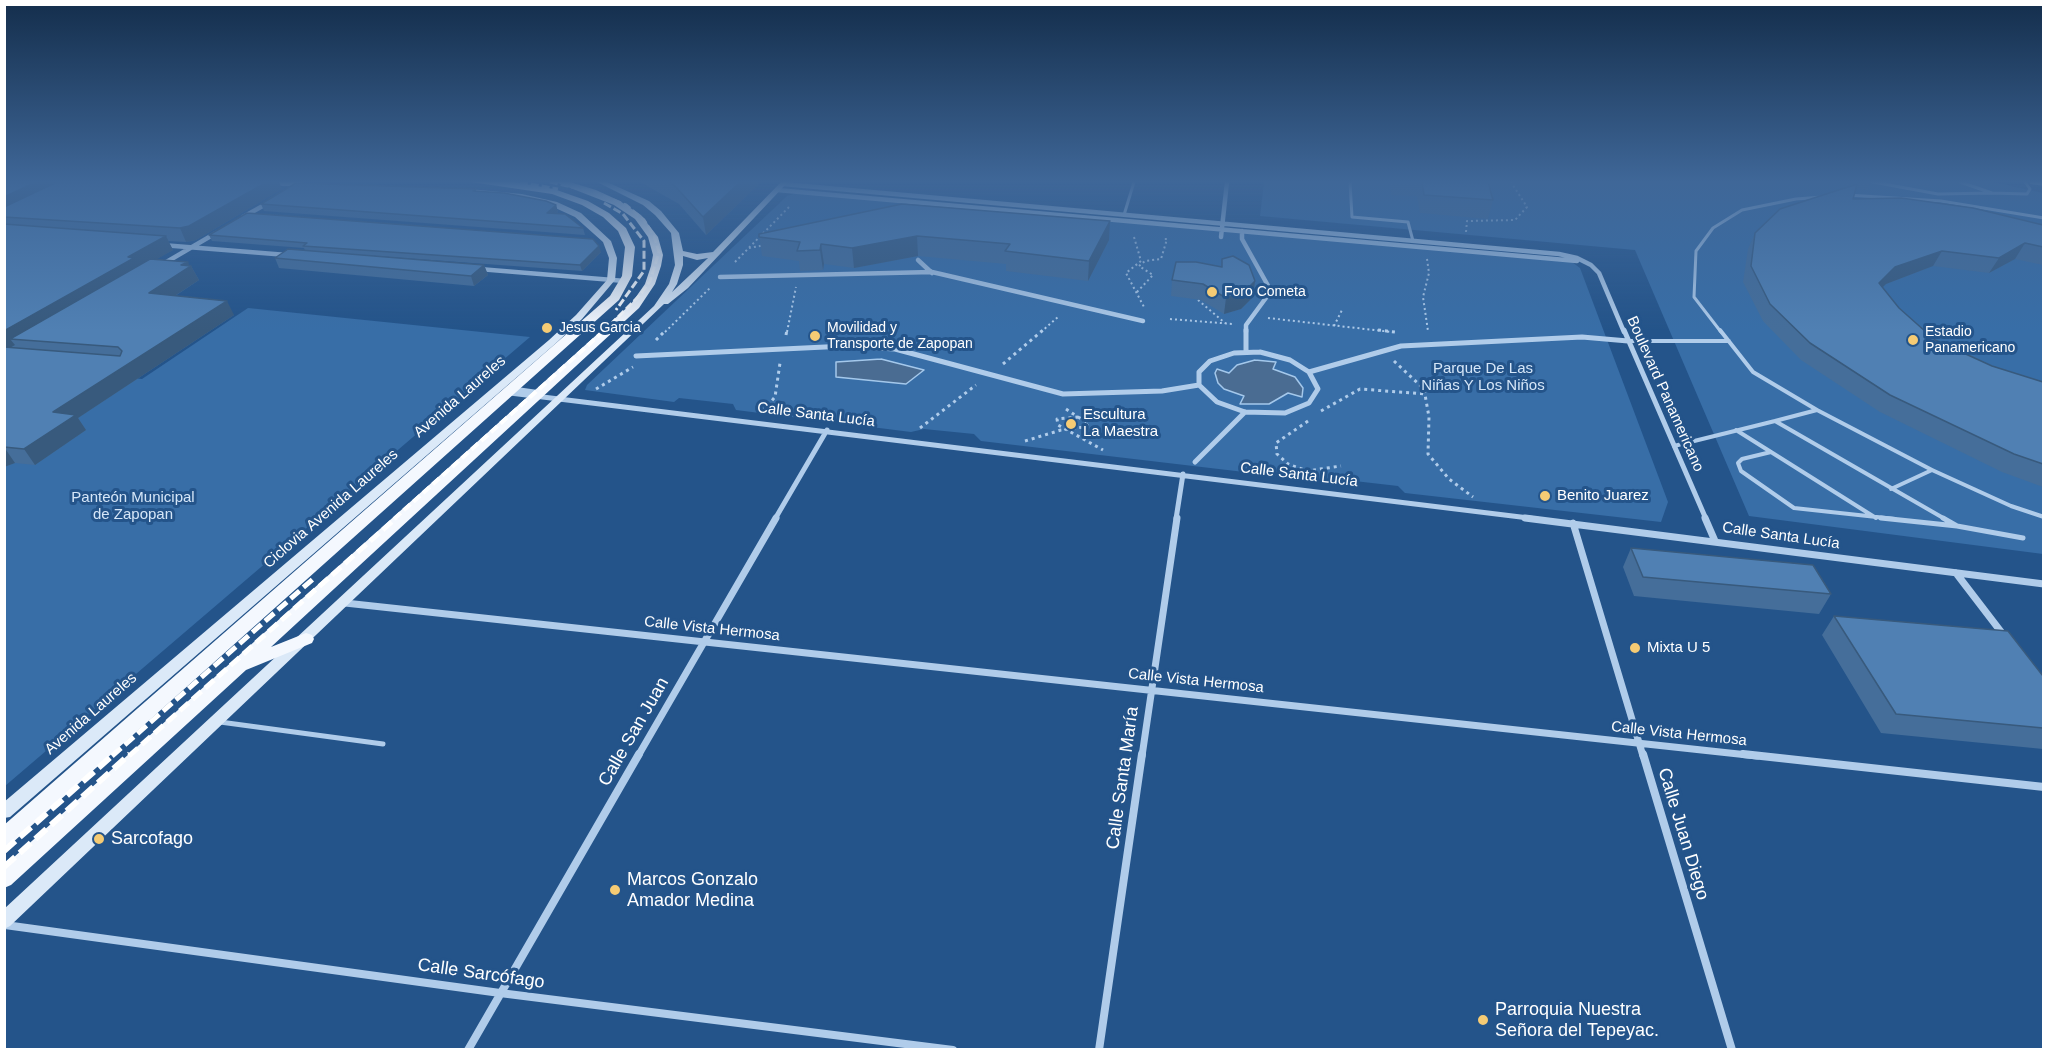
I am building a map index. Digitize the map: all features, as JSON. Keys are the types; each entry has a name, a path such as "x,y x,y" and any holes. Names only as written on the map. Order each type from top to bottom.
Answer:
{"main road":[{"path":"595,231 613,258 618,280"},
{"name":"Avenida Laureles","path":"4,812 428,448 508,389 606,309 630,256 627,238 622,231"},
{"path":"4,879 542,395 634,306 650,284 658,255 653,237 649,231"},
{"path":"657,308 673,284 680,253 673,231"},
{"path":"4,923 657,308 685,286 737,231"},
{"path":"680,253 692,257 714,254"},
{"name":"Avenida Laureles","path":"4,838 459,438 508,389"},
{"path":"428,448 459,438"},
{"path":"236,669 306,639"}],"street":[{"path":"160,266 220,231"},
{"path":"1221,231 1221,237"},
{"path":"1242,231 1242,239 1271,291 1245,325 1246,352"},
{"path":"1244,231 1585,262"},
{"path":"1314,231 1559,254 1585,262"},
{"path":"156,244 296,255"},
{"path":"918,260 937,277"},
{"name":"Boulevard Panamericano","path":"1585,262 1599,273 1715,541"},
{"path":"471,269 618,280"},
{"path":"720,278 932,272 1143,321"},
{"path":"1309,372 1382,350 1429,344 1582,337 1628,341"},
{"path":"636,356 846,346 895,349 1063,394 1162,391 1199,385"},
{"path":"1246,352 1282,357 1309,372 1318,389 1310,403 1285,413 1245,412 1217,402 1199,385 1199,372 1209,361 1246,352"},
{"name":"Calle Santa Lucía","path":"508,389 2043,584"},
{"path":"1196,462 1245,412"},
{"name":"Calle San Juan","path":"468,1050 827,430"},
{"name":"Calle Santa María","path":"1099,1050 1183,474"},
{"name":"Calle Juan Diego","path":"1573,523 1732,1050"},
{"path":"1956,573 2010,643"},
{"name":"Calle Vista Hermosa","path":"345,603 2043,787"},
{"name":"Calle Sarcófago","path":"4,923 500,993 953,1050"}],"lane":[{"path":"1411,231 1413,240"},
{"path":"1711,231 1695,251 1694,297 1753,372 1817,410 1932,470 2011,506 2043,517"},
{"path":"1628,341 1729,341"},
{"path":"1674,446 1817,410"},
{"path":"1774,421 1957,526"},
{"path":"1736,430 1878,519"},
{"path":"1771,452 1742,459 1738,463 1741,471 1794,508 1957,526 2023,538"},
{"path":"1891,489 1932,470"},
{"path":"218,722 383,744"}],"path":[{"path":"1467,231 1468,246"},
{"path":"1125,236 1136,237 1141,261 1126,273 1147,315 1143,321"},
{"path":"1137,292 1153,275 1139,266 1145,261 1161,258 1167,240 1156,239"},
{"path":"749,248 768,244"},
{"path":"1425,255 1429,273 1423,297 1429,344"},
{"path":"1198,300 1225,323"},
{"path":"1334,326 1342,310"},
{"path":"1252,316 1428,336"},
{"path":"1170,319 1245,325"},
{"path":"1382,350 1424,389 1429,417 1428,454 1449,479 1499,514"},
{"path":"594,390 616,379 645,357"},
{"path":"1341,466 1318,471 1296,468 1277,454 1276,443 1346,395 1360,389 1425,393"},
{"path":"1022,442 1061,430 1084,427 1089,423 1060,406 1051,391"},
{"path":"1078,417 1057,419 1058,425 1107,452"}],"green space":[{"name":"Parque De Las Niñas Y Los Niños","path":"750,231 1225,231 1572,262 1580,268 1668,502 1661,522 1405,493 1398,486 1337,479 1329,482 981,441 974,434 924,429 911,432 736,410 733,404 679,398 674,402 585,390 587,385"},
{"path":"1428,231 2043,231 2043,554 1749,516 1635,250"},
{"name":"Panteón Municipal de Zapopan","path":"248,308 530,337 5,786 5,374 17,366 142,379"}],"shaded area":[{"path":"881,359 924,370 906,384 836,377 836,362"},
{"path":"1255,360 1276,362 1273,369 1295,377 1303,388 1302,397 1288,393 1269,404 1240,404 1244,396 1224,389 1218,383 1215,373 1217,369 1229,373 1237,365"}],"building":[{"path":"4,231 101,231 166,236 128,257 134,258 4,331"},
{"path":"216,231 489,231 593,239 599,246 580,265 303,246 307,243 209,235"},
{"path":"772,231 1105,231 1089,261 1005,251 1010,244 917,236 852,248 821,244 820,250 797,251 800,242 759,237 759,234"},
{"path":"1757,231 2043,231 2043,247 2025,243 1999,258 1942,251 1895,267 1879,283 1899,308 1935,340 1992,366 2043,382 2043,464 2014,454 1890,395 1810,343 1770,304 1751,266"},
{"path":"288,249 484,265 471,276 275,258"},
{"path":"1233,256 1249,265 1255,281 1243,293 1226,298 1203,284 1172,280 1176,262 1196,262 1222,267 1222,259"},
{"path":"150,259 188,262 181,265 191,266 149,293 227,301 53,412 76,415 24,449 4,447 4,347 120,356 122,351 118,347 10,339"},
{"path":"1631,548 1813,565 1831,594 1643,577"},
{"path":"1834,616 2008,631 2043,676 2043,728 1896,714"}],"railway":[{"path":"616,310 644,271 644,241 636,231"},
{"path":"605,330 640,295 650,281 659,252 651,231"},
{"path":"394,519 605,330"},
{"path":"129,756 396,518"},
{"path":"112,756 313,579"},
{"path":"4,851 114,754"},
{"path":"4,867 130,754"}],"place":[{"name":"Foro Cometa","path":"1212,292"},
{"name":"Jesus Garcia","path":"547,328"},
{"name":"Movilidad y Transporte de Zapopan","path":"815,336"},
{"name":"Estadio Panamericano","path":"1913,340"},
{"name":"Escultura La Maestra","path":"1071,424"},
{"name":"Benito Juarez","path":"1545,496"},
{"name":"Mixta U 5","path":"1635,648"},
{"name":"Sarcofago","path":"99,839"},
{"name":"Marcos Gonzalo Amador Medina","path":"615,890"},
{"name":"Parroquia Nuestra Señora del Tepeyac.","path":"1483,1020"}]}
